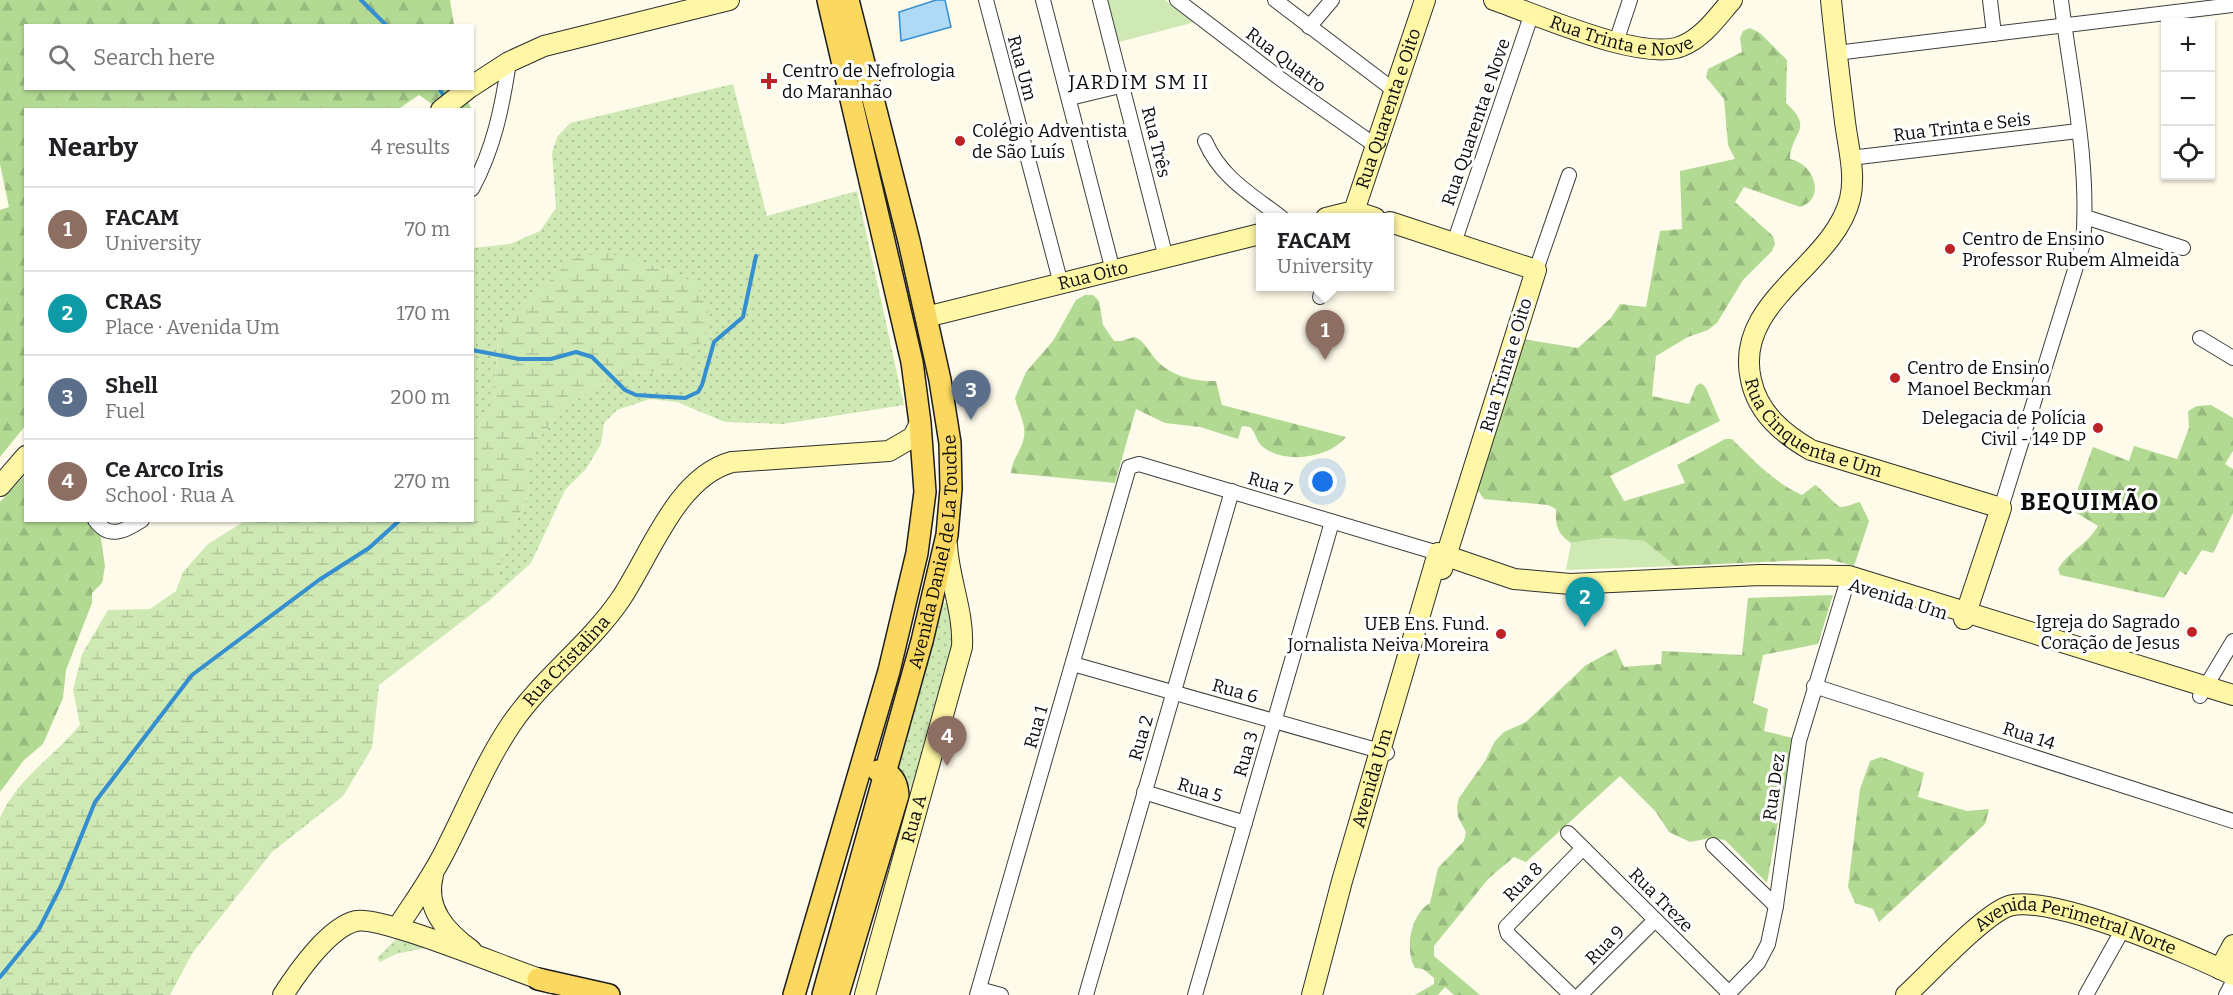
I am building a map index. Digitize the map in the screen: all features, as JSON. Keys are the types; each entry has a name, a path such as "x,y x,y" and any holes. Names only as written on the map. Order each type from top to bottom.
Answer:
{"main road":[{"path":"819,0 849,96"},
{"name":"Avenida Daniel de La Touche","path":"794,995 855,778 889,670 917,553 925,492 920,423 912,362 828,0"},
{"name":"Avenida Daniel de La Touche","path":"823,995 886,772 947,535 951,489 950,443 926,317 890,162 848,0"},
{"path":"861,0 890,162"},
{"path":"838,995 898,795 896,783 886,772 872,771 855,778"},
{"path":"807,995 830,972"},
{"path":"538,979 580,995"},
{"path":"538,979 609,995"}],"street":[{"path":"474,85 508,62 544,46 729,0"},
{"name":"Rua Um","path":"986,0 1060,284"},
{"path":"1043,0 1113,271"},
{"name":"Rua Três","path":"1100,0 1124,85 1166,258"},
{"name":"Rua Quatro","path":"1177,0 1282,81 1376,146"},
{"path":"1275,0 1395,91"},
{"path":"1309,27 1332,0"},
{"name":"Rua Quarenta e Oito","path":"1353,213 1425,0"},
{"name":"Rua Trinta e Nove","path":"1494,0 1616,42 1657,51 1682,46 1706,29 1732,0"},
{"path":"1616,42 1630,0"},
{"name":"Rua Cinquenta e Um","path":"1831,0 1850,158 1850,198 1840,222 1770,306 1755,329 1748,353 1748,368 1759,404 1790,437 1811,450 2001,508"},
{"path":"1990,0 1994,34"},
{"path":"1965,615 2001,508 2083,244 2085,217 2078,131 2061,0"},
{"path":"1836,53 2224,4"},
{"name":"Rua Quarenta e Nove","path":"1454,243 1532,13"},
{"path":"474,185 488,160 499,126 508,62"},
{"path":"1070,98 1124,85"},
{"path":"444,108 467,90"},
{"name":"Rua Trinta e Seis","path":"1850,158 2078,131"},
{"path":"1205,141 1219,167 1276,213"},
{"name":"Rua Trinta e Oito","path":"1441,559 1569,175"},
{"path":"2085,217 2183,248"},
{"path":"1394,224 1536,270"},
{"name":"Rua Oito","path":"926,317 1256,235"},
{"path":"2200,338 2233,358"},
{"name":"Rua Cristalina","path":"397,928 435,870 505,733 523,708 617,604 674,510 700,478 732,462 889,451 913,437 920,423"},
{"path":"0,486 24,458"},
{"name":"Rua 7","path":"1128,469 1139,464 1332,522 1441,559"},
{"name":"Rua 1","path":"978,992 1128,469"},
{"name":"Rua 2","path":"1086,995 1232,491"},
{"path":"97,522 108,532 115,533 128,530 139,522"},
{"name":"Rua 3","path":"1195,995 1332,522"},
{"name":"Rua A","path":"864,995 962,647 962,620 948,563 947,535"},
{"name":"Avenida Um","path":"1312,995 1441,559 1514,579 1570,584 1760,575 1848,579 2203,691 2233,696"},
{"name":"Rua Dez","path":"1728,994 1764,954 1776,906 1799,741 1848,579"},
{"path":"2203,691 2233,641"},
{"name":"Rua 6","path":"1073,664 1383,752"},
{"name":"Rua 14","path":"1814,686 2233,821"},
{"name":"Avenida Um","path":"2203,691 2233,707"},
{"name":"Avenida Um","path":"1319,995 1383,752"},
{"name":"Rua 5","path":"1144,792 1245,823"},
{"name":"Rua Treze","path":"1568,833 1728,994"},
{"path":"1713,845 1776,906"},
{"name":"Rua 8","path":"1571,995 1508,934 1506,927 1583,848"},
{"path":"435,870 432,897 438,918 452,935 491,962"},
{"name":"Avenida Perimetral Norte","path":"1906,995 1989,918 2009,906 2021,904 2046,906 2122,929 2229,975"},
{"path":"283,995 311,956 344,926 361,920 397,928 589,995"},
{"name":"Rua 9","path":"1580,995 1655,920"},
{"path":"2086,995 2122,929"},
{"path":"2226,995 2233,945"},
{"path":"978,992 1001,995"}],"green space":[{"path":"0,0 450,0 454,24 24,24 24,90 462,90 471,108 438,108 419,95 400,108 24,108 24,427 0,457 0,210 9,207 0,164"},
{"path":"1106,0 1165,0 1195,22 1119,42"},
{"path":"1750,28 1760,33 1787,60 1786,103 1795,112 1800,125 1790,159 1806,167 1811,174 1815,190 1813,197 1800,207 1744,187 1735,202 1773,236 1775,244 1772,251 1743,280 1717,323 1708,330 1688,337 1656,356 1652,396 1689,404 1696,386 1701,383 1706,388 1720,421 1610,476 1624,501 1685,483 1677,465 1725,439 1732,439 1774,478 1802,495 1815,485 1841,507 1860,502 1869,521 1854,566 1828,559 1675,566 1644,541 1605,538 1571,543 1558,528 1556,509 1548,505 1484,499 1477,489 1523,339 1578,348 1611,318 1620,304 1646,307 1660,231 1682,229 1680,171 1735,159 1728,145 1724,99 1706,77 1708,69 1742,52 1740,38 1743,31"},
{"path":"733,84 767,216 857,191 904,405 782,424 725,422 677,402 650,399 617,410 604,423 601,444 586,469 565,490 531,563 490,600 509,539 529,492 526,468 540,436 566,407 598,385 632,373 673,371 674,272 646,264 498,332 494,405 474,433 474,248 510,244 540,231 556,208 552,153 557,137 570,123"},
{"path":"605,252 674,272 694,283 709,306 705,335 690,362 673,371 632,373 598,385 566,407 540,436 526,468 529,492 509,539 490,600 379,685 372,748 343,796 272,852 193,952 170,995 0,995 0,818 16,791 80,725 73,690 82,654 108,610 150,609 176,591 183,572 208,544 243,522 474,522 474,433 494,405 498,332 572,259"},
{"path":"1085,295 1093,295 1099,301 1103,325 1114,341 1137,338 1159,363 1173,373 1190,379 1216,381 1222,405 1346,437 1328,450 1317,454 1306,457 1282,456 1263,447 1250,427 1242,426 1238,439 1200,427 1165,423 1136,409 1115,483 1011,473 1024,435 1015,398 1026,372 1053,341 1076,300"},
{"path":"2211,405 2233,418 2233,451 2225,464 2233,469 2233,513 2213,553 2202,550 2186,575 2180,571 2164,598 2060,575 2058,569 2062,563 2088,539 2098,526 2075,512 2074,499 2093,447 2129,461 2134,446 2177,459 2189,428 2188,411 2197,406"},
{"path":"24,476 24,522 90,522 100,532 105,566 102,583 92,593 92,603 66,670 63,698 43,744 24,760 0,792 0,502"},
{"path":"1605,538 1644,541 1675,566 1566,570 1571,543"},
{"path":"1833,595 1818,644 1763,655 1753,703 1768,709 1764,731 1793,738 1767,883 1725,840 1711,838 1690,842 1669,832 1656,812 1620,776 1526,862 1514,857 1489,878 1434,946 1434,956 1480,995 1454,995 1445,987 1438,995 1415,995 1434,984 1434,978 1423,969 1415,968 1412,960 1410,942 1414,923 1423,908 1430,903 1438,868 1464,841 1466,832 1458,817 1459,798 1485,761 1495,741 1504,732 1526,722 1586,665 1616,649 1624,667 1661,664 1662,651 1742,655 1748,598"},
{"path":"943,603 950,603 960,620 912,790 898,769"},
{"path":"1881,757 1924,773 1918,797 1967,811 1989,809 1985,824 1879,922 1873,909 1855,903 1848,887 1860,789 1870,761"},
{"path":"398,937 425,948 396,954 380,962 377,958"}],"water":[{"path":"936,0 945,0 951,27 901,41 899,12"}],"waterway":[{"path":"361,0 385,24"},
{"path":"440,90 445,98"},
{"path":"474,350 519,359 551,359 576,352 592,357 625,390 636,395 685,398 698,392 702,385 714,342 743,317 756,256"},
{"path":"0,977 39,929 61,886 95,802 192,675 319,580 369,548 398,522"}],"place":[{"name":"Centro de Nefrologia do Maranhão","path":"769,81"},
{"name":"Colégio Adventista de São Luís","path":"960,141"},
{"name":"Centro de Ensino Professor Rubem Almeida","path":"1950,249"},
{"name":"FACAM","path":"1325,360"},
{"name":"Centro de Ensino Manoel Beckman","path":"1895,378"},
{"name":"Shell","path":"971,420"},
{"name":"Delegacia de Polícia Civil - 14º DP","path":"2098,428"},
{"name":"CRAS","path":"1585,627"},
{"name":"Igreja do Sagrado Coração de Jesus","path":"2192,632"},
{"name":"UEB Ens. Fund. Jornalista Neiva Moreira","path":"1501,634"},
{"name":"Ce Arco Iris","path":"947,766"}],"district":[{"name":"JARDIM SM II","path":"1139,82"},
{"name":"BEQUIMÃO","path":"2090,502"}]}
